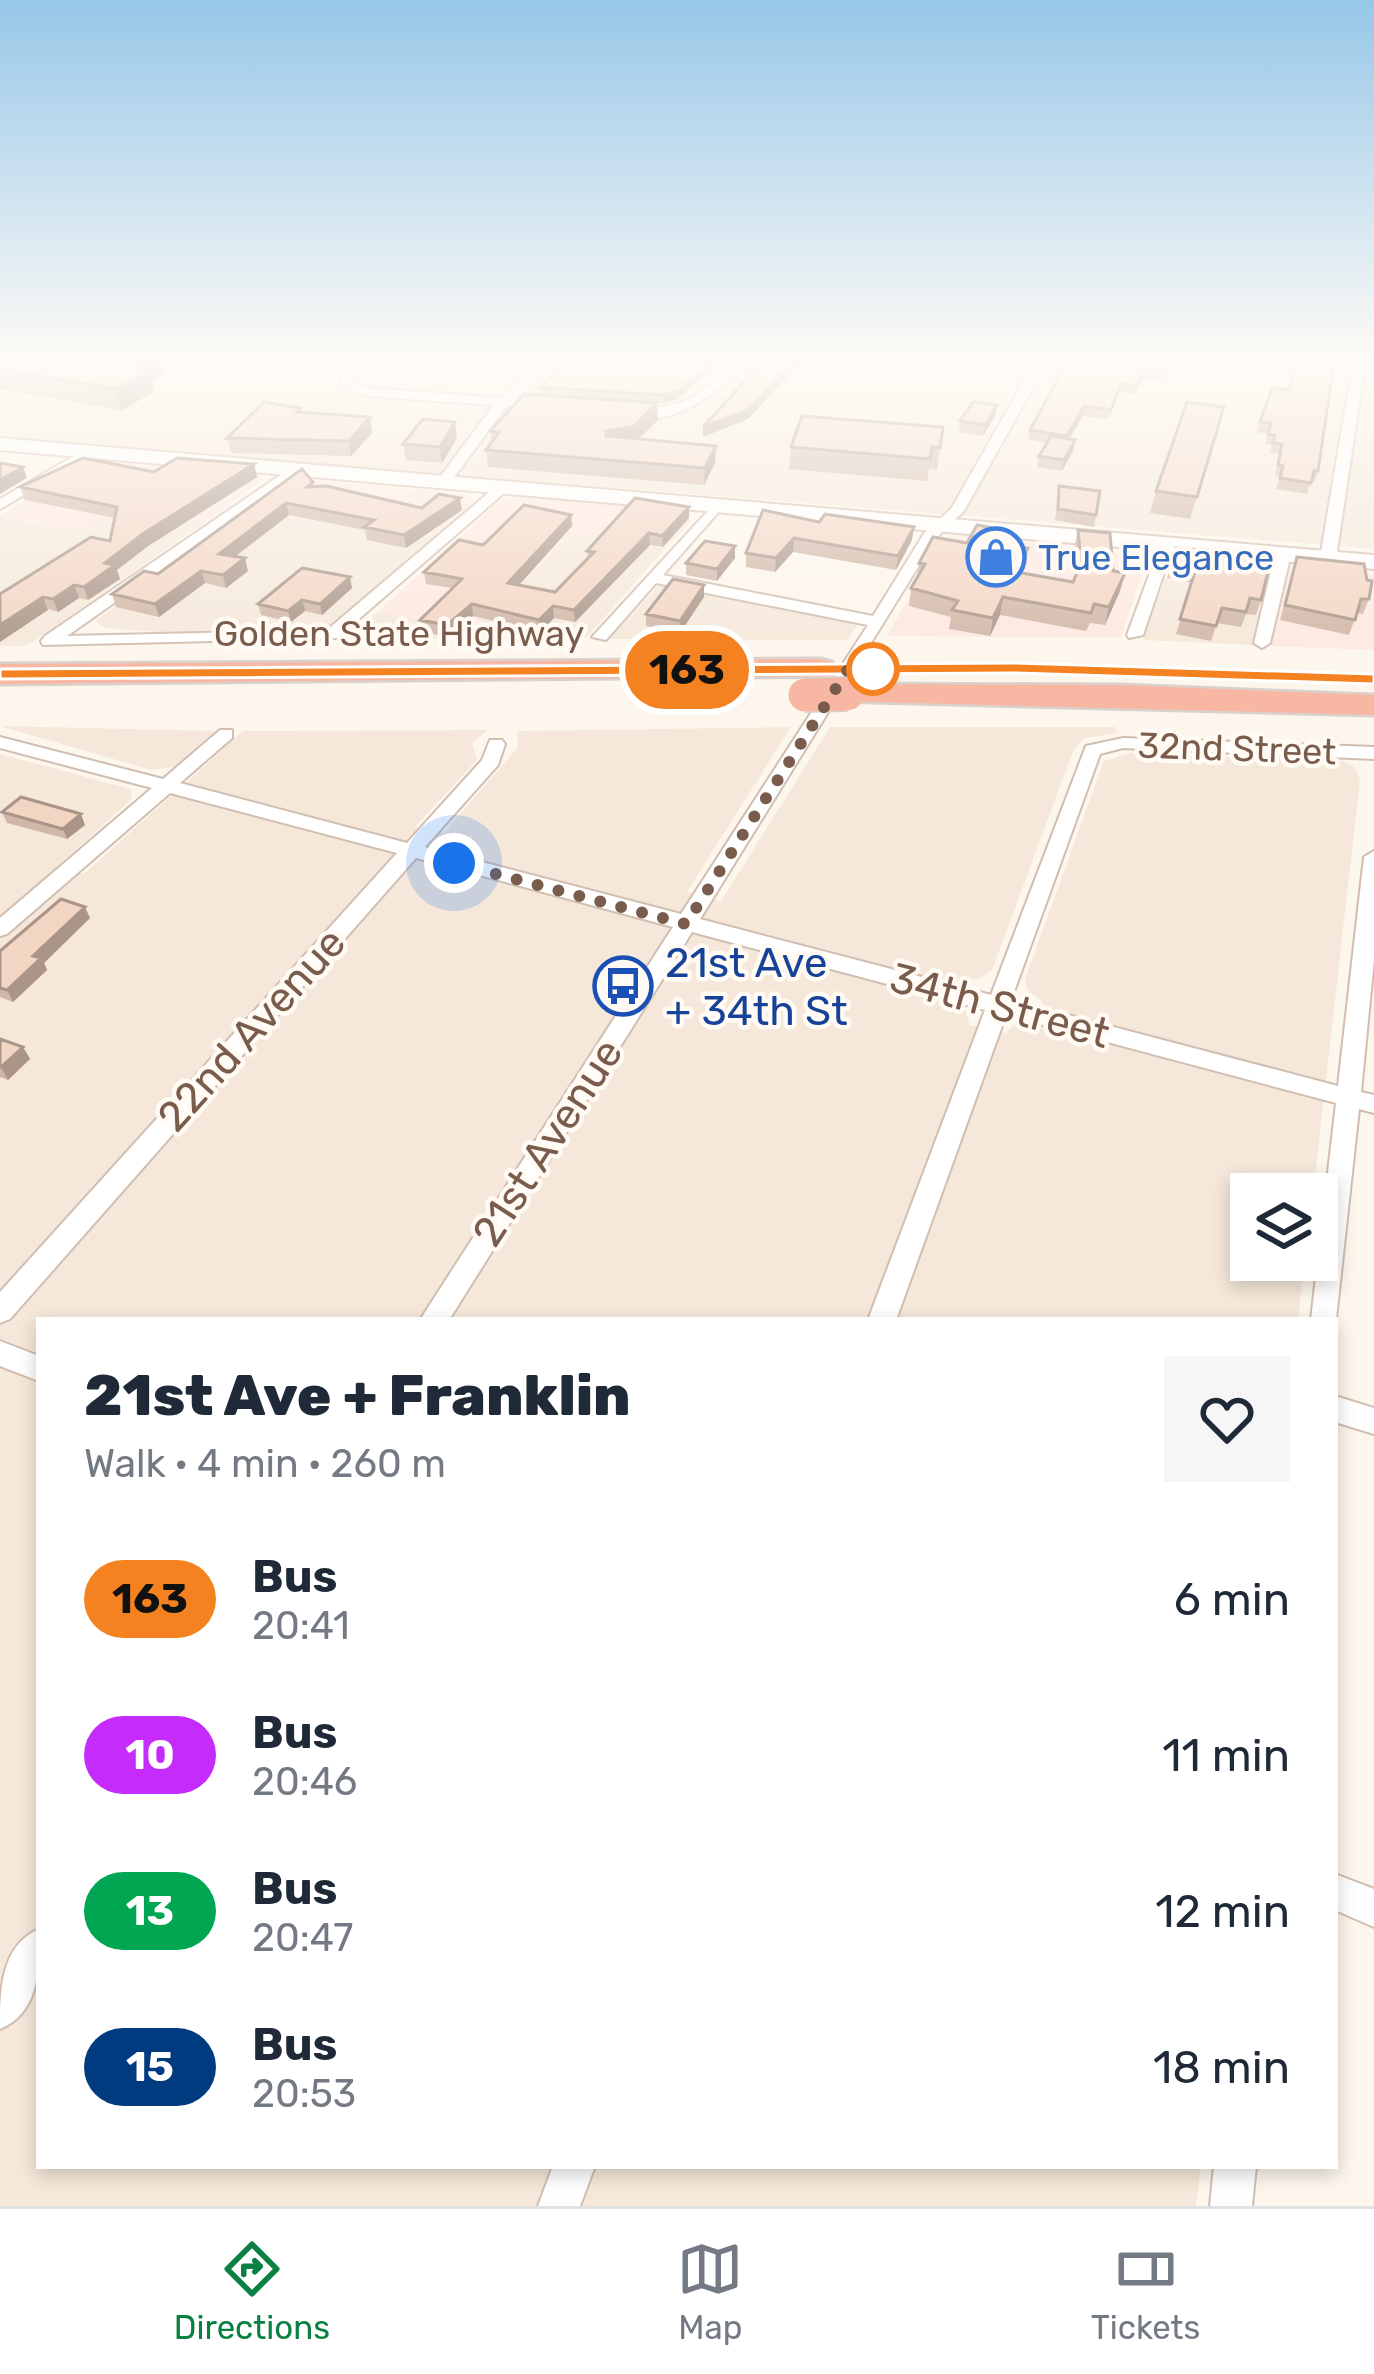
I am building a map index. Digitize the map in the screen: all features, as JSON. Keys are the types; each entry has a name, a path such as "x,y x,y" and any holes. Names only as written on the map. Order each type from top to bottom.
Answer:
{"highway":[{"name":"Golden State Highway","path":"0,674 855,682 1215,672 1374,679"},
{"name":"Golden State Highway","path":"0,702 813,682"},
{"name":"Golden State Highway","path":"855,682 1374,704"}],"main road":[{"path":"186,460 1374,562"}],"street":[{"path":"0,505 77,460"},
{"path":"444,481 459,460"},
{"name":"21st Avenue","path":"436,1317 930,535 957,512 986,460"},
{"path":"1328,558 1344,460"},
{"path":"295,469 50,641 332,635 504,487"},
{"path":"600,637 718,505"},
{"path":"1135,635 1167,543"},
{"path":"1262,643 1283,554"},
{"path":"653,578 878,622"},
{"path":"0,929 226,734"},
{"name":"34th Street","path":"0,742 1374,1104"},
{"name":"22nd Avenue","path":"0,1311 491,761 496,744"},
{"name":"32nd Street","path":"998,1002 1087,757 1100,746 1374,753"},
{"path":"1325,1317 1373,872"},
{"path":"883,1317 998,1002"},
{"path":"0,1353 36,1368"},
{"path":"1338,1409 1374,1421"},
{"path":"1338,1893 1374,1908"},
{"path":"0,2010 36,1953"},
{"path":"559,2206 573,2169"},
{"path":"1231,2206 1235,2169"}],"shaded area":[{"path":"272,460 1374,460 1374,549"},
{"path":"89,461 255,474 264,479 204,523 119,506 78,532 0,516"},
{"path":"310,480 465,494 475,501 435,539 249,507"},
{"path":"518,496 681,511 692,521 665,549 575,532 474,631 379,611 500,500"},
{"path":"118,506 204,523 26,646 0,646 0,517 78,532"},
{"path":"249,507 435,539 338,622 314,631 160,632 105,628 95,621"},
{"path":"575,532 665,549 586,638 339,639 379,611 474,631"},
{"path":"955,535 1141,554 1146,560 1121,638 887,636 943,538"},
{"path":"1290,567 1374,574 1374,650 1271,646"},
{"path":"1165,579 1265,597 1254,645 1143,640"},
{"path":"659,585 857,625 848,640 609,639"},
{"path":"0,726 215,731 174,767 151,770"},
{"path":"791,727 687,892 721,901 830,727 1115,727 1118,733 1085,738 1074,749 992,970 979,979 960,979 951,1002 967,1011 969,1025 1006,1033 1016,1023 1033,1024 1042,1001 1028,991 1025,979 1104,761 1130,753 1342,761 1354,766 1360,780 1315,1173 1230,1173 1230,1281 1303,1281 1298,1317 36,1317 36,2169 1201,2169 1196,2206 0,2206 0,754 131,789 132,799 57,866 84,874 243,731 488,730 472,743 477,760 415,827 444,833 518,747 517,731"}],"building":[{"path":"79,460 154,472 174,460 254,464 144,533 105,563 115,565 84,587 74,585 53,599 43,597 0,625 0,594 91,537 110,541 117,507 20,487"},
{"path":"607,460 709,460 705,468"},
{"path":"1167,460 1208,460 1197,497 1156,491"},
{"path":"1279,460 1320,460 1311,483 1280,478 1283,466 1278,465"},
{"path":"0,463 23,467 0,480"},
{"path":"302,469 313,482 307,487 326,486 422,508 439,494 460,498 404,535 364,527 374,520 286,503 219,554 245,558 223,575 201,571 155,604 112,594 144,571 158,574"},
{"path":"1059,486 1100,491 1096,515 1058,509"},
{"path":"635,498 689,507 662,536 649,533 574,610 553,606 539,620 472,604 447,625 420,620 462,579 424,572 459,540 483,545 524,505 571,515 508,583 555,592 594,552 587,551"},
{"path":"763,510 819,522 825,514 914,527 898,556 794,538 776,558 746,553"},
{"path":"977,525 1005,530 1001,537 1028,548 1016,572 1073,582 1081,564 1078,530 1110,533 1113,571 1125,573 1109,607 1094,604 1091,613 1003,597 993,618 952,610 958,601 911,588 933,537 967,543"},
{"path":"705,541 735,546 717,569 686,563"},
{"path":"1176,548 1272,555 1261,600 1250,598 1246,612 1222,608 1216,626 1180,619 1196,568 1171,564"},
{"path":"1297,557 1364,564 1367,580 1372,581 1369,599 1361,599 1355,620 1285,605"},
{"path":"302,568 350,577 320,604 302,600 288,611 258,604"},
{"path":"673,579 704,585 680,621 646,614"},
{"path":"21,797 81,814 63,829 2,812"},
{"path":"61,899 85,907 33,956 41,958 7,990 0,988 0,951"},
{"path":"0,1039 23,1047 1,1067 0,1067"}],"bus line":[{"name":"163","path":"0,674 1014,668 1374,679"}],"place":[{"name":"True Elegance","path":"996,557"},
{"name":"21st Ave + 34th St","path":"623,986"}],"route":[{"path":"454,863 686,924 854,660 873,669"}]}
